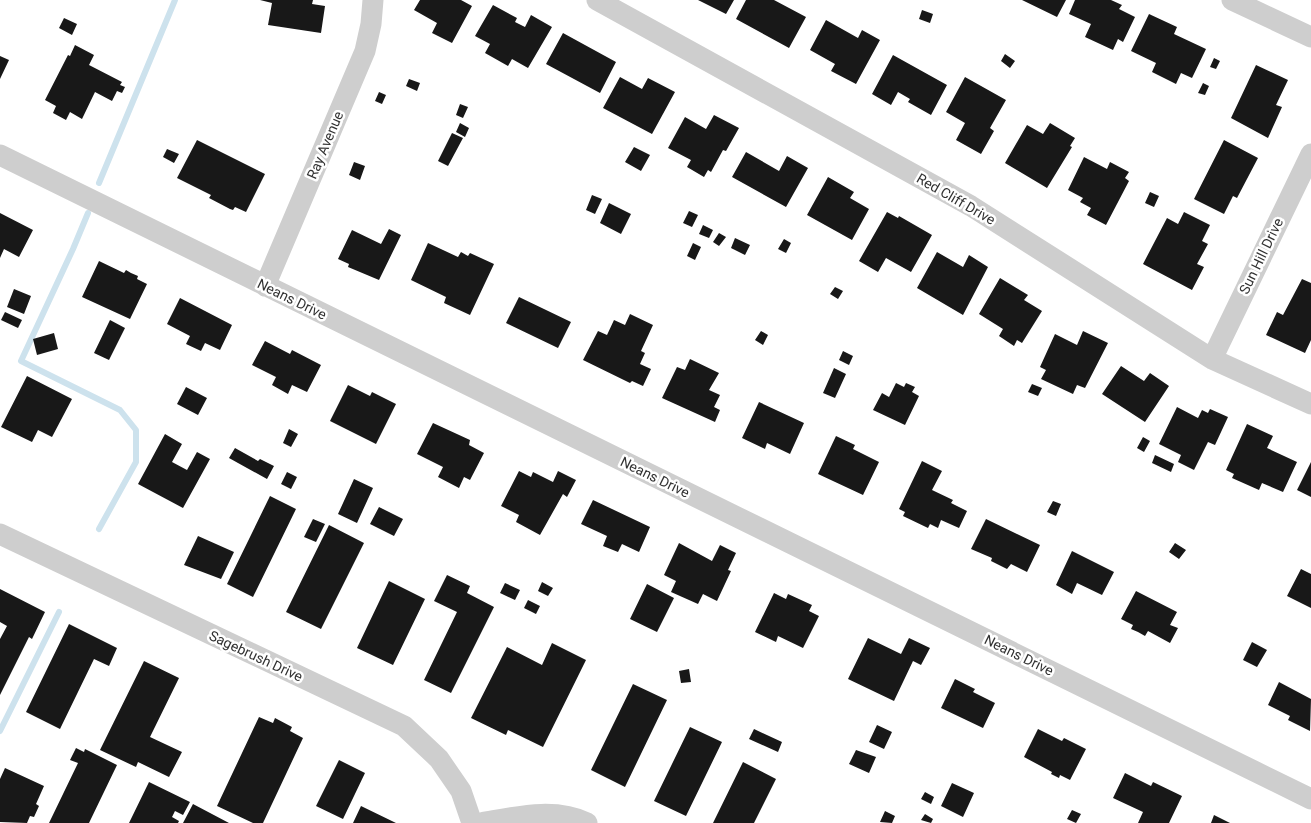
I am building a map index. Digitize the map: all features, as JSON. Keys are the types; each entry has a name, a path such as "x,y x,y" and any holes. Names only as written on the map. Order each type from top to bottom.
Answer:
{"street":[{"name":"Ray Avenue","path":"265,286 365,51 371,24 373,0"},
{"name":"Red Cliff Drive","path":"597,0 971,206 1212,359 1311,404"},
{"path":"1232,0 1311,37"},
{"name":"Sun Hill Drive","path":"1212,359 1311,154"},
{"name":"Neans Drive","path":"0,155 1311,799"},
{"name":"Sagebrush Drive","path":"0,534 404,726 439,759 461,791 472,823"},
{"path":"482,823 532,815 572,816 587,823"}],"building":[{"path":"260,0 313,0 312,4 325,6 321,33 268,25 272,3"},
{"path":"420,0 461,0 472,6 452,43 432,33 437,23 414,10"},
{"path":"698,0 734,0 726,14"},
{"path":"746,0 774,0 806,17 789,48 736,19"},
{"path":"1022,0 1066,0 1057,17"},
{"path":"1075,0 1111,0 1122,5 1119,9 1135,17 1123,42 1118,39 1113,50 1085,37 1091,24 1069,14"},
{"path":"493,5 517,18 515,22 525,27 531,15 552,27 528,68 512,59 508,66 485,53 490,44 475,36"},
{"path":"922,10 933,14 930,23 919,19"},
{"path":"1149,14 1177,27 1174,34 1206,49 1192,78 1181,73 1176,84 1152,72 1156,63 1131,51"},
{"path":"64,18 77,24 72,35 59,28"},
{"path":"826,20 858,38 862,30 880,40 856,84 831,71 835,64 810,50"},
{"path":"563,33 616,62 600,93 546,64"},
{"path":"75,45 94,55 89,65 122,82 120,85 125,87 122,93 117,91 112,101 95,92 82,119 70,112 66,120 53,113 56,106 45,100"},
{"path":"1005,54 1015,61 1010,68 1001,61"},
{"path":"893,55 947,85 931,115 908,102 910,99 898,92 891,105 872,94"},
{"path":"0,56 9,60 0,79"},
{"path":"1214,58 1220,61 1216,69 1210,67"},
{"path":"1256,65 1288,80 1276,105 1282,107 1268,138 1231,118"},
{"path":"620,77 642,89 648,78 675,92 652,134 603,108"},
{"path":"965,77 1006,100 990,128 994,131 981,154 956,140 965,123 946,112"},
{"path":"409,79 420,83 417,91 406,86"},
{"path":"1203,83 1209,86 1205,95 1198,93"},
{"path":"379,92 386,95 382,104 375,101"},
{"path":"460,104 468,107 463,118 456,115"},
{"path":"714,115 739,128 726,151 723,150 711,172 708,170 704,177 687,167 691,160 668,148 685,117 706,129"},
{"path":"460,123 469,128 465,137 456,132"},
{"path":"1050,123 1075,138 1070,146 1072,147 1047,188 1005,163 1027,125 1043,134"},
{"path":"452,133 463,138 448,166 438,161"},
{"path":"197,140 265,174 246,212 235,207 233,210 230,209 209,198 211,195 177,178"},
{"path":"1224,140 1258,158 1237,198 1233,196 1224,214 1194,199"},
{"path":"634,147 650,155 641,171 625,162"},
{"path":"167,149 179,154 174,163 163,157"},
{"path":"746,152 779,171 787,156 808,168 786,207 732,177"},
{"path":"1084,157 1107,169 1110,162 1129,172 1125,178 1129,181 1106,225 1087,215 1091,208 1080,202 1083,198 1068,190"},
{"path":"354,162 365,166 360,180 349,175"},
{"path":"828,177 854,192 850,198 869,209 852,240 807,215"},
{"path":"1150,192 1159,196 1154,207 1145,203"},
{"path":"592,195 602,199 595,214 586,210"},
{"path":"609,203 631,214 621,234 600,223"},
{"path":"689,211 698,215 692,227 683,223"},
{"path":"887,212 898,218 899,216 932,235 911,272 886,258 878,272 859,261"},
{"path":"1184,212 1210,225 1202,241 1208,244 1197,264 1204,267 1192,290 1143,264 1167,218 1178,224"},
{"path":"0,213 33,230 19,257 4,249 0,258"},
{"path":"703,225 713,230 709,238 699,234"},
{"path":"389,229 401,235 379,280 348,267 349,264 338,259 352,230 381,244"},
{"path":"719,233 726,237 719,246 713,242"},
{"path":"735,238 750,245 745,255 731,248"},
{"path":"784,239 791,243 786,253 778,249"},
{"path":"428,243 458,257 461,252 468,256 470,253 494,264 470,315 444,303 446,297 411,280"},
{"path":"693,243 701,247 695,260 687,256"},
{"path":"937,252 963,267 969,255 988,267 963,315 917,288"},
{"path":"99,261 124,273 126,270 138,276 137,279 147,284 130,319 82,297"},
{"path":"1000,278 1028,295 1024,300 1042,311 1022,343 1017,340 1014,346 999,336 1003,329 979,314"},
{"path":"1302,279 1311,283 1311,340 1305,353 1266,335 1277,312 1283,315"},
{"path":"835,287 843,291 838,299 830,294"},
{"path":"14,289 31,296 24,314 7,307"},
{"path":"519,297 571,322 558,348 506,323"},
{"path":"180,298 232,325 220,350 205,343 201,351 186,344 190,336 167,324"},
{"path":"5,312 22,320 18,328 1,320"},
{"path":"630,314 653,325 641,351 645,353 640,364 651,369 643,386 632,381 630,383 583,360 598,331 607,335 614,320 625,325"},
{"path":"110,320 125,328 109,360 94,353"},
{"path":"761,331 768,335 763,345 755,340"},
{"path":"1083,331 1108,343 1085,388 1077,385 1073,394 1041,379 1046,370 1040,367 1055,334 1077,345"},
{"path":"54,333 58,349 37,355 33,339"},
{"path":"265,341 290,354 292,350 321,365 307,392 292,385 288,394 272,385 276,377 252,365"},
{"path":"843,351 853,356 849,365 839,360"},
{"path":"690,359 719,373 709,390 720,395 714,407 720,410 715,422 662,398 677,367 685,370"},
{"path":"1121,366 1144,381 1150,373 1169,386 1145,422 1102,394"},
{"path":"834,368 846,374 835,398 823,393"},
{"path":"27,376 72,399 52,437 38,430 32,442 1,427"},
{"path":"896,383 904,387 906,383 915,387 912,392 919,396 905,425 873,410 882,393 889,397"},
{"path":"1032,384 1042,388 1038,396 1028,392"},
{"path":"348,385 370,396 372,392 396,404 376,444 330,421"},
{"path":"186,387 207,398 198,415 177,404"},
{"path":"759,402 804,423 790,454 767,443 765,449 742,438"},
{"path":"1177,407 1198,418 1202,410 1208,413 1210,409 1228,417 1215,445 1208,442 1194,470 1178,462 1181,455 1159,444"},
{"path":"433,423 470,440 469,445 484,453 470,480 464,477 459,488 438,477 443,467 417,454"},
{"path":"1247,424 1273,436 1267,448 1297,462 1283,492 1262,483 1259,490 1232,478 1234,474 1226,470"},
{"path":"289,429 298,434 291,447 283,443"},
{"path":"165,434 182,444 172,462 187,470 197,452 210,459 183,508 138,484"},
{"path":"836,436 855,445 853,449 879,462 863,495 818,474"},
{"path":"1143,437 1150,441 1144,452 1137,448"},
{"path":"235,448 258,461 260,459 274,466 267,479 229,458"},
{"path":"1155,455 1174,464 1171,472 1152,463"},
{"path":"922,461 942,471 932,490 953,500 951,503 967,511 959,528 941,520 938,528 930,524 928,528 903,516 905,512 899,509"},
{"path":"1311,462 1311,497 1297,490"},
{"path":"519,471 531,477 533,472 553,482 558,471 576,480 567,497 563,494 540,535 516,522 519,515 501,506"},
{"path":"287,472 297,477 291,489 281,484"},
{"path":"354,479 373,488 357,523 338,514"},
{"path":"270,496 296,509 253,597 227,584"},
{"path":"593,500 650,527 639,552 622,544 618,552 603,546 607,536 581,524"},
{"path":"1053,501 1061,504 1056,516 1047,512"},
{"path":"379,507 403,519 394,536 370,524"},
{"path":"313,519 325,524 316,542 304,537"},
{"path":"986,519 1040,545 1027,572 1011,564 1007,569 991,561 992,558 971,549"},
{"path":"329,525 364,543 321,629 286,612"},
{"path":"198,536 234,552 221,579 184,565"},
{"path":"679,543 712,561 720,545 736,553 728,570 731,571 717,601 703,594 698,604 671,592 676,581 664,575"},
{"path":"1175,543 1186,550 1179,559 1169,552"},
{"path":"1072,551 1114,572 1102,595 1077,583 1072,594 1056,585"},
{"path":"1301,569 1311,574 1311,608 1287,596"},
{"path":"447,575 470,586 467,593 494,607 451,693 424,680 457,612 434,601"},
{"path":"389,581 425,599 393,665 357,648"},
{"path":"542,582 553,588 548,596 538,591"},
{"path":"505,583 520,590 515,600 500,593"},
{"path":"647,584 674,598 657,632 630,619"},
{"path":"0,589 45,612 32,639 29,637 0,695 0,639 7,626 0,622"},
{"path":"1136,591 1177,612 1170,625 1178,628 1170,643 1148,631 1145,636 1131,629 1133,625 1121,619"},
{"path":"774,593 786,599 788,594 812,605 809,611 819,616 803,648 778,636 776,642 755,632"},
{"path":"528,600 540,606 536,614 524,608"},
{"path":"69,624 117,648 109,666 94,659 60,729 26,712"},
{"path":"868,638 901,654 909,638 930,648 921,665 913,661 894,701 848,679"},
{"path":"1252,642 1267,650 1257,667 1243,660"},
{"path":"552,643 586,660 543,747 508,730 506,735 471,718 507,647 542,665"},
{"path":"144,661 179,678 150,737 182,752 169,777 138,762 136,767 100,750"},
{"path":"689,669 691,682 681,683 679,671"},
{"path":"955,679 975,689 973,692 995,703 983,728 941,708"},
{"path":"1279,682 1311,699 1310,731 1288,720 1290,716 1268,705"},
{"path":"633,684 667,700 625,787 591,770"},
{"path":"259,717 273,723 275,718 292,727 290,731 303,738 263,823 253,823 217,806"},
{"path":"877,725 892,732 884,749 869,742"},
{"path":"690,727 722,742 686,816 654,801"},
{"path":"754,729 782,742 778,752 749,739"},
{"path":"1038,729 1062,741 1064,738 1086,749 1070,780 1060,775 1059,778 1051,774 1052,772 1024,757"},
{"path":"76,748 84,752 85,749 117,765 89,823 49,823 78,763 70,760"},
{"path":"856,750 876,757 869,773 849,764"},
{"path":"339,760 365,773 343,819 316,806"},
{"path":"743,762 776,779 754,823 713,823"},
{"path":"5,768 44,786 36,804 39,806 34,817 30,816 27,823 0,822 0,779"},
{"path":"1125,773 1151,786 1153,782 1182,796 1169,823 1138,823 1143,812 1113,798"},
{"path":"149,782 190,802 183,815 175,811 172,817 179,821 178,823 129,823"},
{"path":"952,783 974,793 963,817 941,806"},
{"path":"925,792 934,797 931,804 921,799"},
{"path":"193,804 229,823 183,823"},
{"path":"361,806 396,823 353,823"},
{"path":"1072,810 1081,814 1076,823 1067,819"},
{"path":"885,811 895,816 892,823 880,822"},
{"path":"925,814 933,819 931,823 921,820"},
{"path":"1214,815 1230,823 1211,823"}],"waterway":[{"path":"99,183 175,0"},
{"path":"88,213 21,361 120,410 136,430 136,462 99,529"},
{"path":"0,731 59,612"}]}
